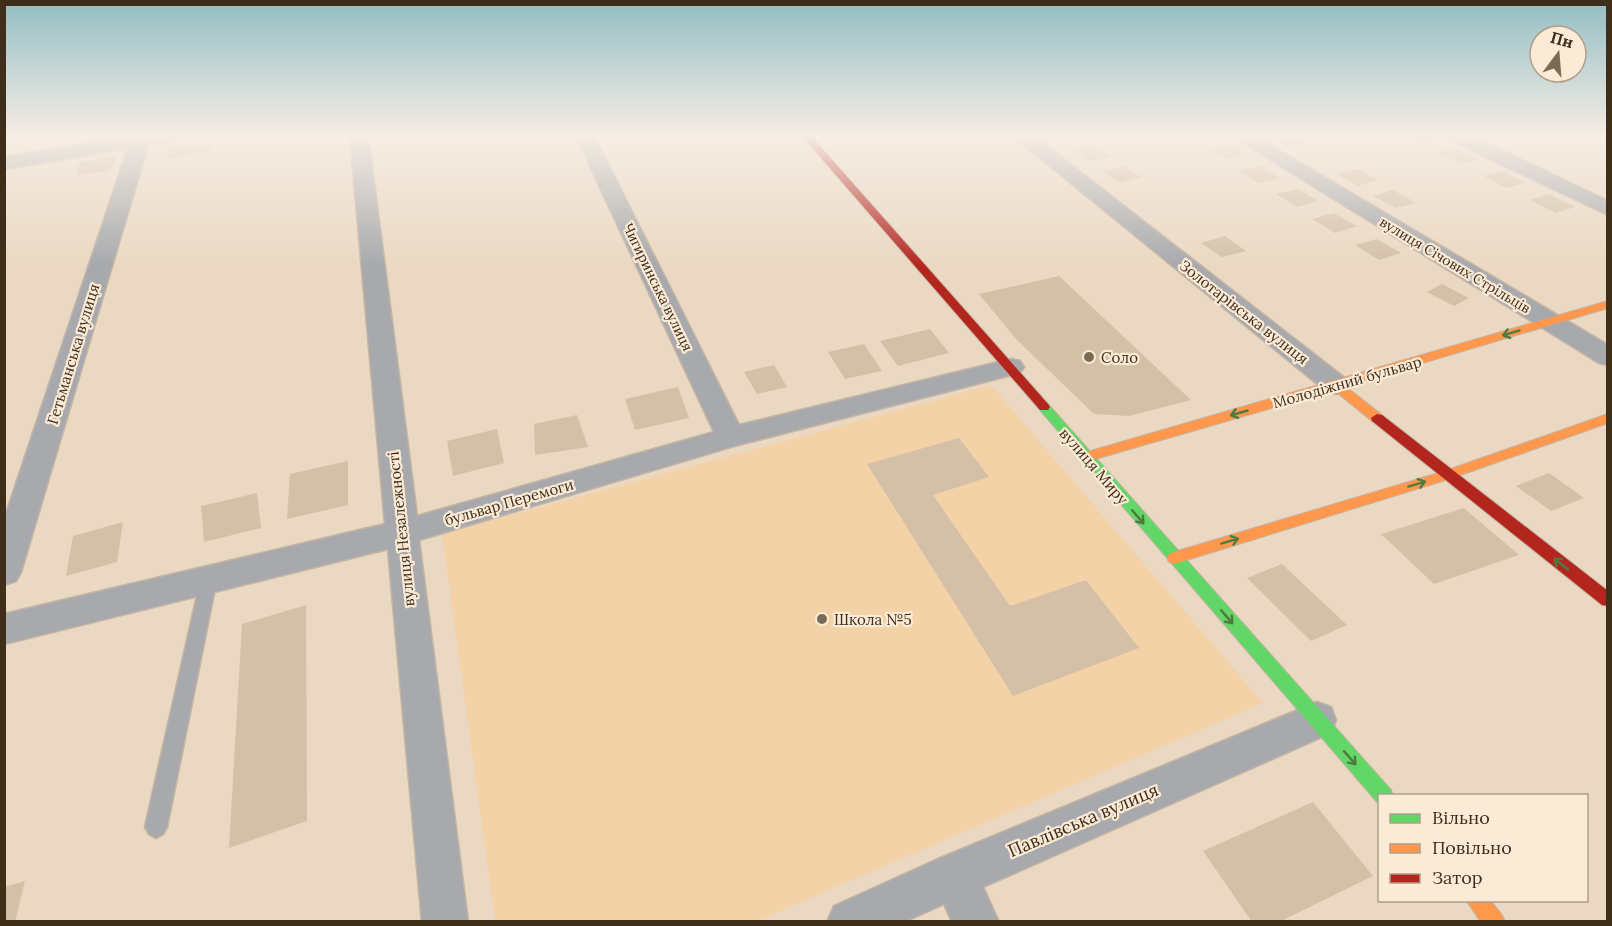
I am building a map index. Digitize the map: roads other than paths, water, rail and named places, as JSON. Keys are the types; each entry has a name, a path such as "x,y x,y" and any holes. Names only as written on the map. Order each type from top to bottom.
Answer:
{"main road":[{"name":"вулиця Миру","path":"844,179 1011,367 1085,457 1383,794"},
{"name":"Молодіжний бульвар","path":"1085,457 1608,304"},
{"name":"Золотарівська вулиця","path":"1336,385 1608,600"},
{"path":"1174,558 1447,475 1608,418"},
{"path":"1478,902 1495,921"}],"street":[{"name":"Гетьманська вулиця","path":"4,572 127,179"},
{"name":"вулиця Незалежності","path":"363,179 445,921"},
{"name":"Чигиринська вулиця","path":"606,179 731,437"},
{"name":"Золотарівська вулиця","path":"1076,179 1336,385"},
{"name":"вулиця Січових Стрільців","path":"1312,179 1608,357"},
{"path":"1546,179 1608,209"},
{"name":"бульвар Перемоги","path":"4,629 401,533 731,437 1011,367"},
{"name":"Павлівська вулиця","path":"850,921 1317,720"},
{"path":"954,876 976,921"}],"lane":[{"path":"156,827 209,578"}],"place":[{"name":"Соло","path":"1089,357"},
{"name":"Школа №5","path":"822,619"}]}
